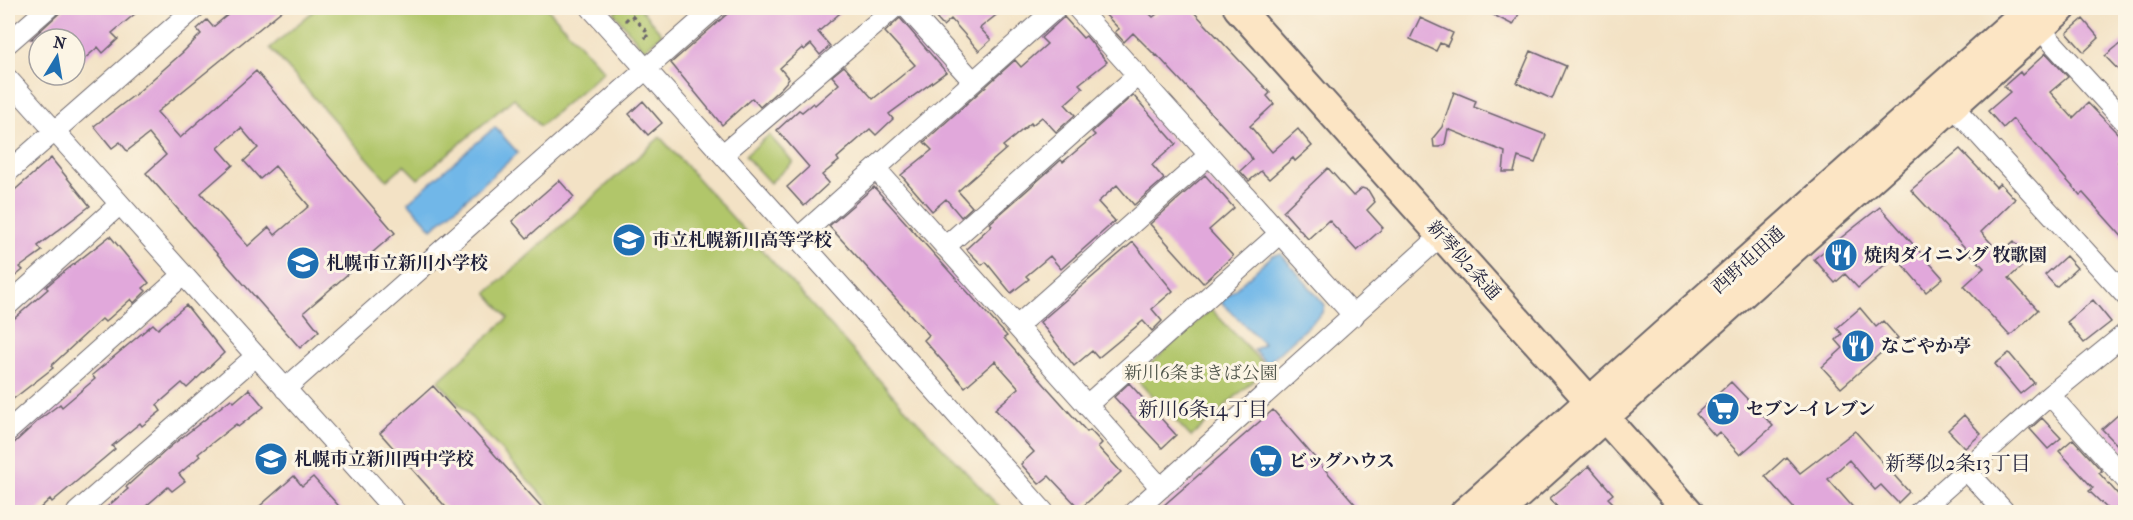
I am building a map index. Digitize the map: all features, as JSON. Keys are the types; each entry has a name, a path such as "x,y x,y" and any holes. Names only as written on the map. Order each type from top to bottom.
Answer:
{"street":[{"path":"8,43 48,8"},
{"path":"8,172 195,8"},
{"path":"591,8 1044,513"},
{"path":"285,389 715,8"},
{"path":"723,154 894,8"},
{"path":"907,8 974,81"},
{"path":"798,238 1056,8"},
{"path":"1077,8 1354,316"},
{"name":"新琴似2条通","path":"1238,8 1689,513"},
{"name":"西野屯田通","path":"1499,513 1598,410 2034,18 2062,8"},
{"path":"2034,18 2126,123"},
{"name":"西野屯田通","path":"1465,513 1598,410 1951,104 2034,18"},
{"path":"945,248 1137,75"},
{"path":"8,79 396,513"},
{"path":"1951,104 2126,296"},
{"path":"1017,327 1209,155"},
{"path":"876,169 1161,488"},
{"path":"8,305 120,204"},
{"path":"1088,405 1279,234"},
{"path":"1134,513 1442,235"},
{"path":"8,431 183,275"},
{"path":"1919,513 2050,395 2126,333"},
{"path":"77,513 256,356"},
{"path":"2050,395 2126,480"},
{"path":"1966,470 2005,513"}],"path":[{"path":"621,25 631,15 649,34 638,45"}],"green space":[{"path":"317,8 547,8 604,71 540,126 514,98 418,179 404,165 387,180 270,48"},
{"path":"621,8 640,8 662,34 644,50 614,13"},
{"path":"769,135 793,162 770,183 745,156"},
{"name":"市立札幌新川高等学校","path":"660,137 902,405 1004,512 557,512 438,381 508,318 487,293"},
{"name":"新川6条まきば公園","path":"1211,309 1267,368 1191,437 1135,378"}],"water":[{"path":"495,127 518,153 432,229 408,202"},
{"path":"1281,254 1325,305 1323,312 1267,364 1254,350 1264,344 1221,302 1273,255"}],"building":[{"path":"65,8 142,8 112,33 118,39 103,53 98,47 87,57 87,27 44,27"},
{"path":"236,8 285,8 157,112 180,138 256,71 395,233 304,312 319,331 300,348 146,173 166,155 149,134 127,151 120,142 112,148 94,126 137,93 182,53 201,34 197,29 207,20 213,27","holes":["241,128 258,148 244,161 260,179 275,166 309,206 275,235 269,227 248,246 201,193 233,165 218,148"]},
{"path":"734,8 846,8 818,32 830,46 820,55 811,44 804,50 802,48 780,68 789,79 781,88 760,107 752,98 722,125 671,63"},
{"path":"927,8 1005,8 980,28 991,40 979,51 951,19 943,26"},
{"path":"1099,8 1144,8 1153,17 1165,8 1190,8 1270,93 1267,96 1274,104 1250,126 1272,152 1298,129 1312,146 1295,161 1293,158 1269,179 1261,171 1249,181 1240,171 1252,160 1250,155 1157,55 1133,33 1124,42 1115,32 1119,29"},
{"path":"1480,8 1522,8 1513,25"},
{"path":"1064,17 1083,38 1086,36 1107,62 1079,84 1083,88 1065,104 1075,115 1056,132 1042,117 1003,146 1006,149 958,191 972,207 961,217 946,199 932,211 901,175 932,150 924,142 1015,60 1021,67 1047,44 1041,38"},
{"path":"900,18 946,72 889,114 893,119 876,135 870,129 837,158 839,161 822,175 829,183 804,206 787,187 809,167 777,130 799,110 802,112 813,103 815,105 839,84 832,76 844,66 873,99 915,65 885,32"},
{"path":"1420,18 1453,33 1447,46 1440,43 1436,51 1410,39"},
{"path":"2083,19 2099,38 2084,52 2067,33"},
{"path":"2126,39 2126,78 2105,56"},
{"path":"1531,51 1566,66 1552,99 1517,83"},
{"path":"2046,53 2068,77 2050,92 2073,118 2088,103 2126,142 2126,156 2118,162 2126,171 2126,241 2083,193 2080,195 2013,119 2003,128 1988,111 2010,92 2004,86 2020,72 2022,75"},
{"path":"1454,92 1476,101 1474,107 1546,135 1535,163 1518,157 1514,172 1503,172 1505,152 1448,129 1445,144 1434,147 1433,138 1442,127"},
{"path":"1133,95 1176,144 1152,165 1164,179 1134,205 1117,185 1098,202 1115,221 1061,269 1050,256 1026,276 1029,279 1011,293 986,262 982,265 966,249 992,225 990,223 1061,160 1063,162 1095,135 1092,132"},
{"path":"643,101 662,123 648,135 629,114"},
{"path":"1960,149 1996,187 2000,183 2015,199 1981,232 2000,253 2014,241 2026,255 2023,257 2027,262 2009,278 2038,310 2010,336 1964,286 1984,268 1911,190"},
{"path":"51,158 90,206 38,246 42,251 20,267 23,270 8,282 8,196"},
{"path":"1328,168 1353,196 1362,188 1368,190 1375,202 1367,210 1383,228 1357,251 1329,220 1308,239 1283,211"},
{"path":"1205,175 1234,208 1209,230 1233,256 1203,283 1150,224"},
{"path":"559,180 574,197 527,238 512,221"},
{"path":"874,187 1007,336 1004,338 1035,374 1087,432 1090,430 1102,443 1098,447 1121,472 1080,509 1049,476 1039,484 1021,464 1034,452 995,409 1019,388 995,361 965,387 924,340 929,335 829,226"},
{"path":"1880,207 1943,278 1926,292 1895,256 1858,288 1845,274 1835,283 1814,259"},
{"path":"110,236 149,283 143,288 146,291 134,303 131,299 105,322 102,319 51,366 53,368 8,403 8,324 48,289 46,287 55,279"},
{"path":"1133,242 1173,291 1152,309 1162,321 1152,331 1143,321 1098,358 1092,351 1074,366 1040,322"},
{"path":"2066,256 2077,268 2056,287 2045,275"},
{"path":"2093,300 2111,322 2084,343 2067,322"},
{"path":"186,305 224,353 187,388 182,383 157,405 161,411 142,426 140,423 112,446 115,449 52,502 50,499 35,513 8,513 8,451 12,445 40,419 60,404 62,407 95,379 92,375 153,324 158,329"},
{"path":"1860,308 1876,327 1883,321 1898,338 1841,388 1822,367 1843,348 1836,340 1842,334 1837,328"},
{"path":"2009,353 2034,383 2020,394 1995,364"},
{"path":"1731,382 1773,426 1740,455 1719,432 1715,436 1696,414"},
{"path":"1129,383 1176,435 1162,448 1114,397"},
{"path":"433,386 547,513 451,513 380,433"},
{"path":"249,389 264,407 238,427 236,424 198,454 200,456 179,474 185,481 172,491 168,487 138,513 100,513 171,446 231,399 234,402"},
{"name":"ビッグハウス","path":"1273,410 1363,513 1155,513"},
{"path":"2119,414 2126,422 2126,454 2102,429"},
{"path":"1964,415 1981,434 1965,448 1948,430"},
{"path":"2042,418 2061,438 2048,449 2030,429"},
{"path":"1855,431 1909,492 1898,503 1881,485 1875,490 1849,460 1828,479 1858,513 1798,513 1765,476 1786,457 1800,473"},
{"path":"2073,439 2102,471 2099,473 2124,501 2112,513 2089,491 2093,488 2059,451"},
{"path":"1589,466 1613,494 1608,498 1613,503 1601,513 1562,513 1550,498"},
{"path":"294,476 302,486 313,477 345,513 252,513"}],"place":[{"name":"市立札幌新川高等学校","path":"629,240"},
{"name":"焼肉ダイニング 牧歌園","path":"1841,255"},
{"name":"札幌市立新川小学校","path":"303,263"},
{"name":"なごやか亭","path":"1858,346"},
{"name":"セブン-イレブン","path":"1723,409"},
{"name":"札幌市立新川西中学校","path":"271,459"},
{"name":"ビッグハウス","path":"1266,461"}],"district":[{"name":"新川6条14丁目","path":"1203,409"},
{"name":"新琴似2条13丁目","path":"1958,463"}]}
